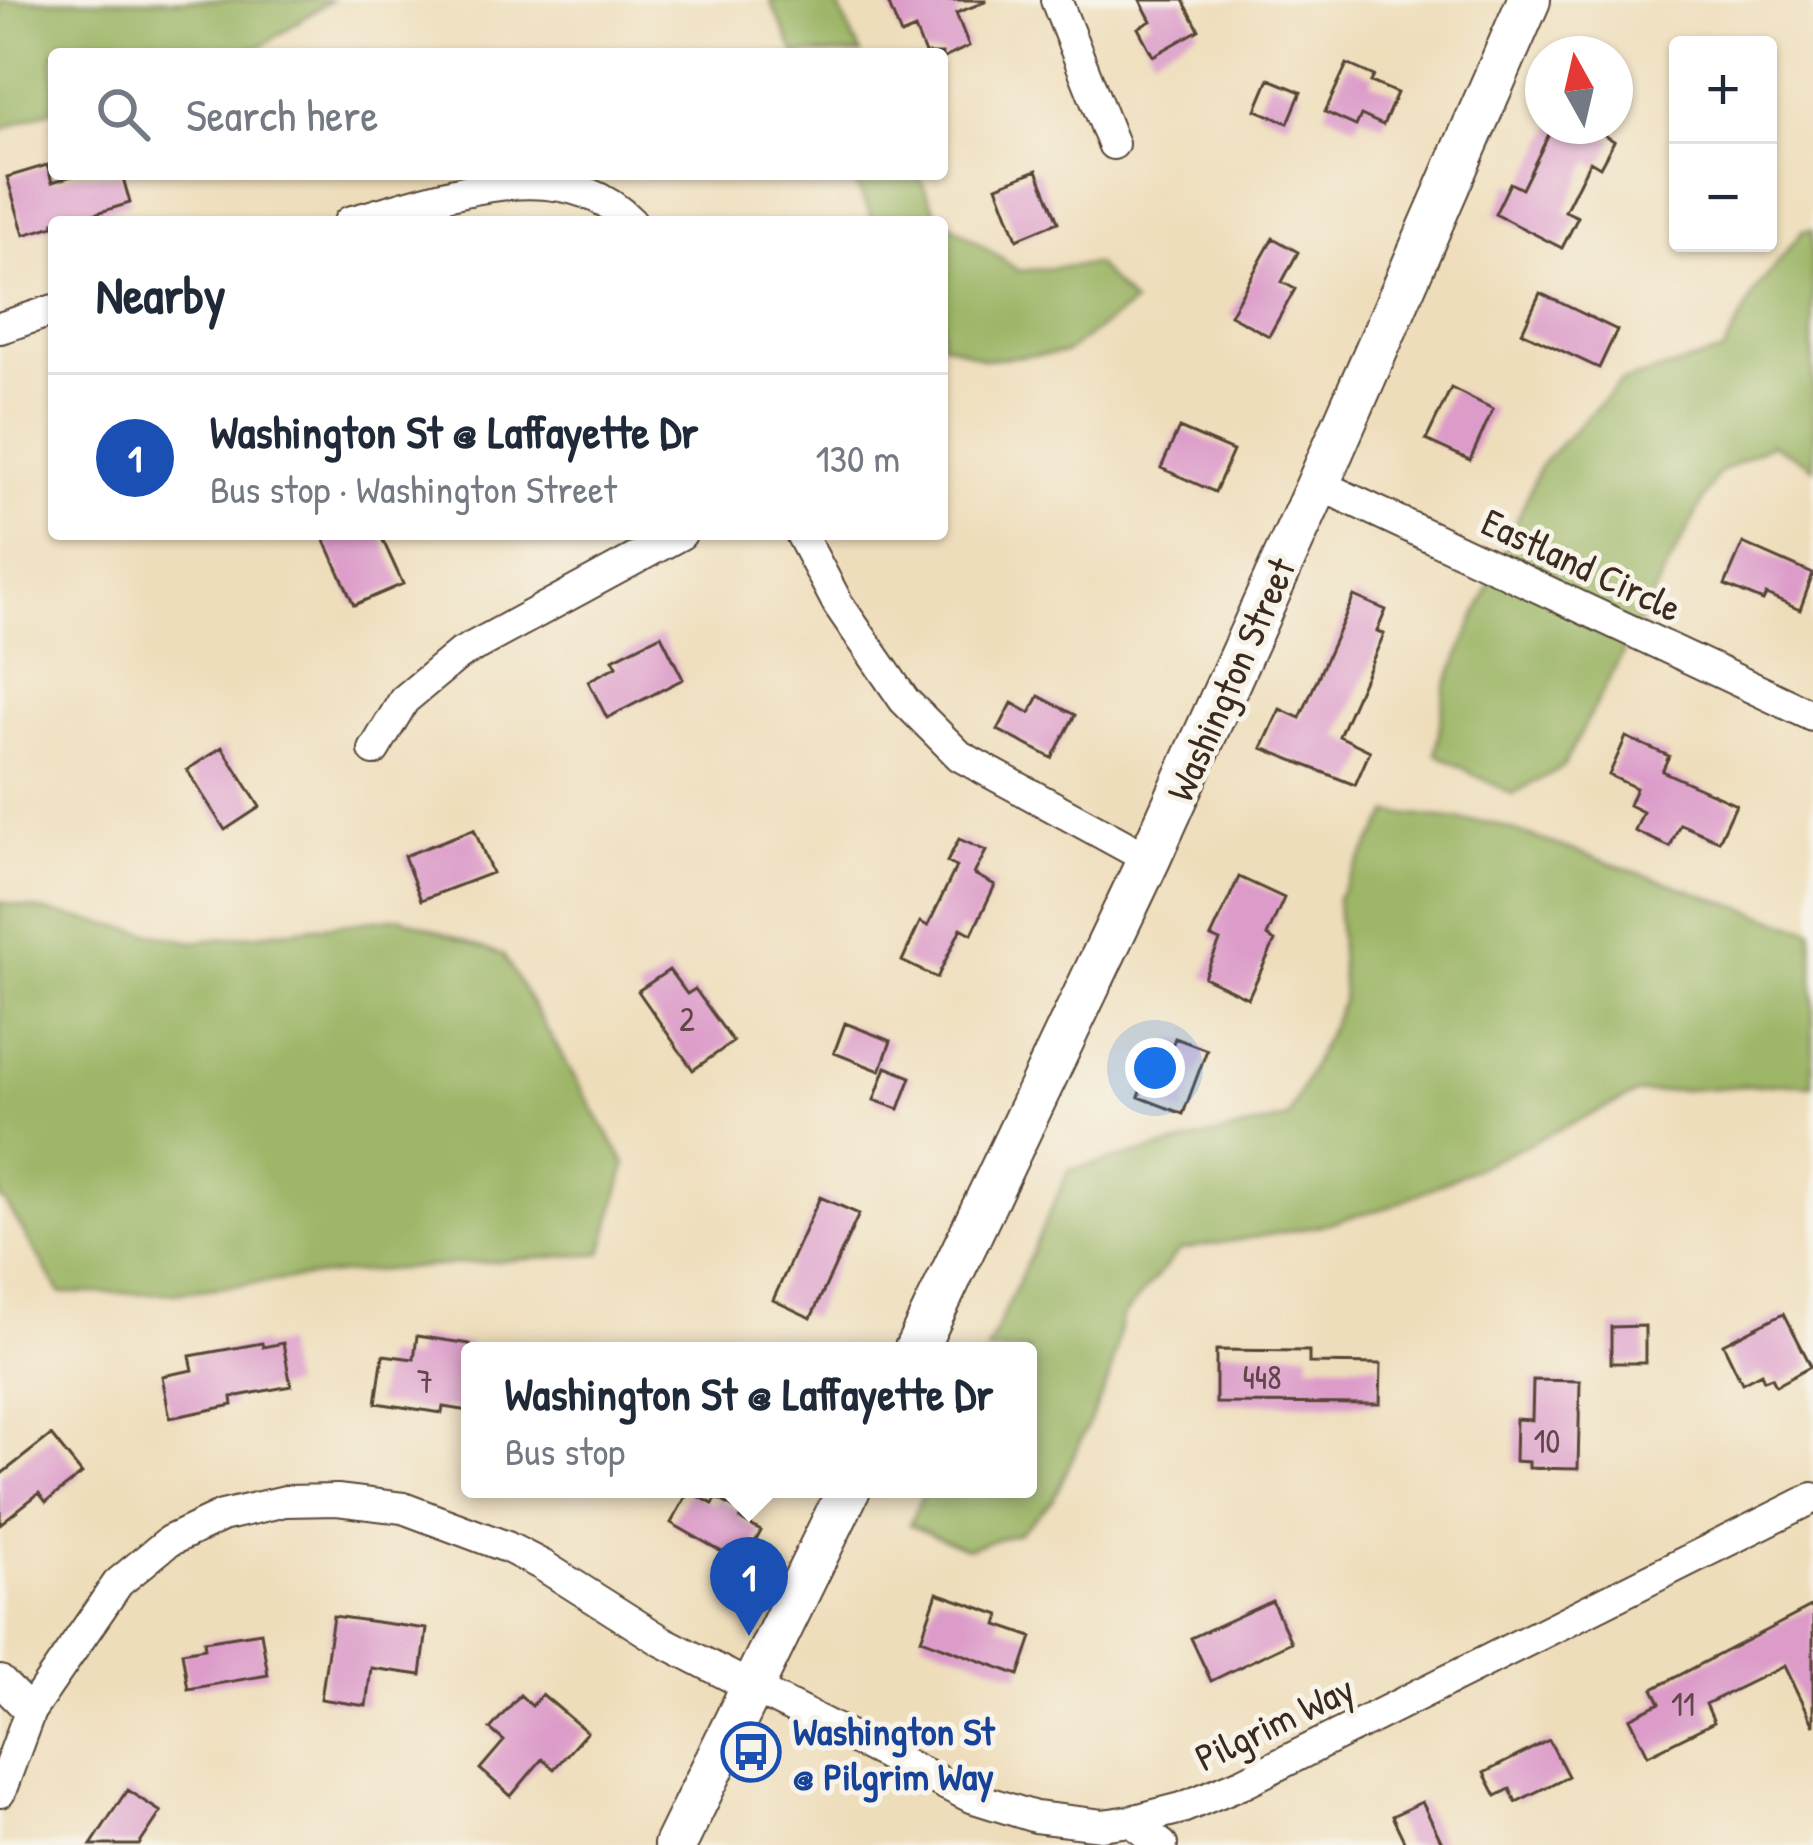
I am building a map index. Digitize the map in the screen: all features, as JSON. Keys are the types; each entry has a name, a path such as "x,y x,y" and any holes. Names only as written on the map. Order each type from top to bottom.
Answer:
{"main road":[{"name":"Washington Street","path":"919,1342 1149,859 1528,0"},
{"path":"675,1845 845,1498"}],"street":[{"path":"1056,0 1113,144"},
{"path":"373,216 509,182 558,187 612,202 626,216"},
{"path":"0,328 48,312"},
{"name":"Eastland Circle","path":"1318,484 1813,716"},
{"path":"374,750 404,700 458,655 671,540"},
{"path":"804,540 838,604 904,700 960,757 1149,859"},
{"name":"Pilgrim Way","path":"0,1792 30,1712 118,1583 169,1541 222,1516 302,1501 404,1508 463,1529 542,1564 662,1641 751,1688 971,1797 1035,1817 1102,1826 1182,1808 1244,1782 1813,1498"},
{"path":"0,1681 30,1712"},
{"path":"1131,1821 1162,1845"}],"green space":[{"path":"0,0 331,0 253,48 48,48 48,111 0,130"},
{"path":"770,0 835,0 858,48 792,48"},
{"path":"854,180 921,180 938,216 871,216"},
{"path":"948,223 1019,271 1095,264 1133,304 1065,353 984,359 948,344"},
{"path":"1813,229 1813,468 1771,444 1717,474 1563,767 1512,794 1436,754 1445,689 1541,464 1621,382 1723,352 1755,292 1803,230"},
{"path":"1390,813 1492,823 1813,932 1813,1086 1638,1093 1392,1206 1313,1227 1180,1250 1122,1317 1110,1377 1053,1500 1019,1533 966,1549 909,1525 921,1498 1037,1498 1037,1342 991,1342 1069,1170 1288,1118 1343,1000 1337,898"},
{"path":"0,902 193,942 400,917 503,955 626,1165 602,1253 333,1274 173,1293 60,1293 0,1199"}],"building":[{"path":"887,0 985,0 956,13 969,46 948,56 948,48 923,48 915,29 901,35"},
{"path":"1140,0 1183,0 1199,30 1153,56 1138,28 1151,21"},
{"path":"1347,64 1397,93 1383,125 1361,115 1356,126 1325,112"},
{"path":"1269,79 1301,92 1288,123 1256,110"},
{"path":"1544,144 1612,144 1600,167 1590,161 1565,211 1578,217 1562,248 1495,214 1510,183 1522,189"},
{"path":"47,165 52,182 124,180 130,203 87,216 48,216 48,228 24,235 7,177"},
{"path":"1037,170 1058,222 1017,239 997,186"},
{"path":"1273,238 1298,252 1282,282 1295,289 1269,336 1230,315"},
{"path":"1540,293 1617,330 1599,368 1522,332"},
{"path":"1451,388 1493,409 1470,460 1426,440"},
{"path":"1179,428 1233,451 1215,492 1161,468"},
{"path":"325,540 383,540 403,584 354,605"},
{"path":"1743,543 1813,574 1800,610 1725,585"},
{"path":"1354,596 1386,610 1377,631 1384,634 1339,736 1370,751 1355,785 1262,748 1280,709 1300,718"},
{"path":"661,635 683,679 607,718 588,681 617,666 613,659"},
{"path":"1039,696 1075,715 1052,758 998,730 1012,703 1030,713"},
{"path":"1626,737 1669,756 1662,771 1736,804 1719,841 1680,824 1670,847 1635,831 1643,812 1629,805 1636,788 1609,775"},
{"path":"222,747 260,807 225,830 187,770"},
{"path":"474,829 492,873 421,900 404,856"},
{"path":"959,839 986,851 974,874 995,885 972,934 961,928 937,978 902,961 920,922 928,926 956,867 947,862"},
{"path":"1239,877 1284,898 1267,936 1275,941 1248,998 1204,977 1220,941 1211,937"},
{"path":"669,970 687,994 695,989 733,1042 693,1070 638,991"},
{"path":"845,1023 891,1041 880,1071 834,1053"},
{"path":"1175,1038 1207,1050 1183,1114 1139,1097 1155,1055 1167,1059"},
{"path":"886,1067 911,1077 899,1109 874,1100"},
{"path":"820,1197 859,1214 811,1318 773,1300"},
{"path":"1784,1313 1811,1366 1776,1385 1772,1377 1764,1380 1761,1373 1742,1383 1723,1344"},
{"path":"1645,1326 1645,1363 1611,1363 1611,1327"},
{"path":"417,1336 461,1343 461,1410 443,1407 442,1413 376,1403 383,1355 414,1359"},
{"path":"262,1343 263,1347 283,1343 291,1386 232,1397 233,1405 170,1418 162,1376 193,1370 190,1356"},
{"path":"1216,1350 1309,1351 1309,1363 1381,1364 1380,1404 1216,1403"},
{"path":"1533,1380 1580,1381 1578,1469 1529,1468 1529,1462 1515,1461 1516,1419 1532,1420"},
{"path":"51,1435 82,1474 46,1502 39,1493 0,1524 0,1475"},
{"path":"685,1498 713,1504 717,1498 743,1513 740,1519 761,1531 743,1564 671,1523"},
{"path":"937,1593 1000,1615 997,1625 1032,1637 1019,1675 921,1639"},
{"path":"1272,1601 1291,1642 1211,1681 1191,1638"},
{"path":"1813,1606 1813,1726 1784,1666 1706,1704 1714,1722 1648,1755 1630,1718 1660,1703 1653,1689"},
{"path":"333,1616 427,1629 421,1675 371,1668 366,1706 321,1699"},
{"path":"261,1632 268,1675 188,1689 182,1652 205,1648 204,1641"},
{"path":"542,1694 587,1732 554,1769 542,1759 511,1796 480,1769 504,1741 490,1729 520,1695 532,1706"},
{"path":"1549,1740 1568,1776 1516,1802 1510,1789 1496,1796 1484,1773"},
{"path":"127,1790 161,1812 139,1845 91,1845"},
{"path":"1422,1802 1443,1845 1406,1845 1392,1816"}],"place":[{"name":"Washington St @ Laffayette Dr","path":"749,1636"},
{"name":"Washington St @ Pilgrim Way","path":"751,1752"}]}
